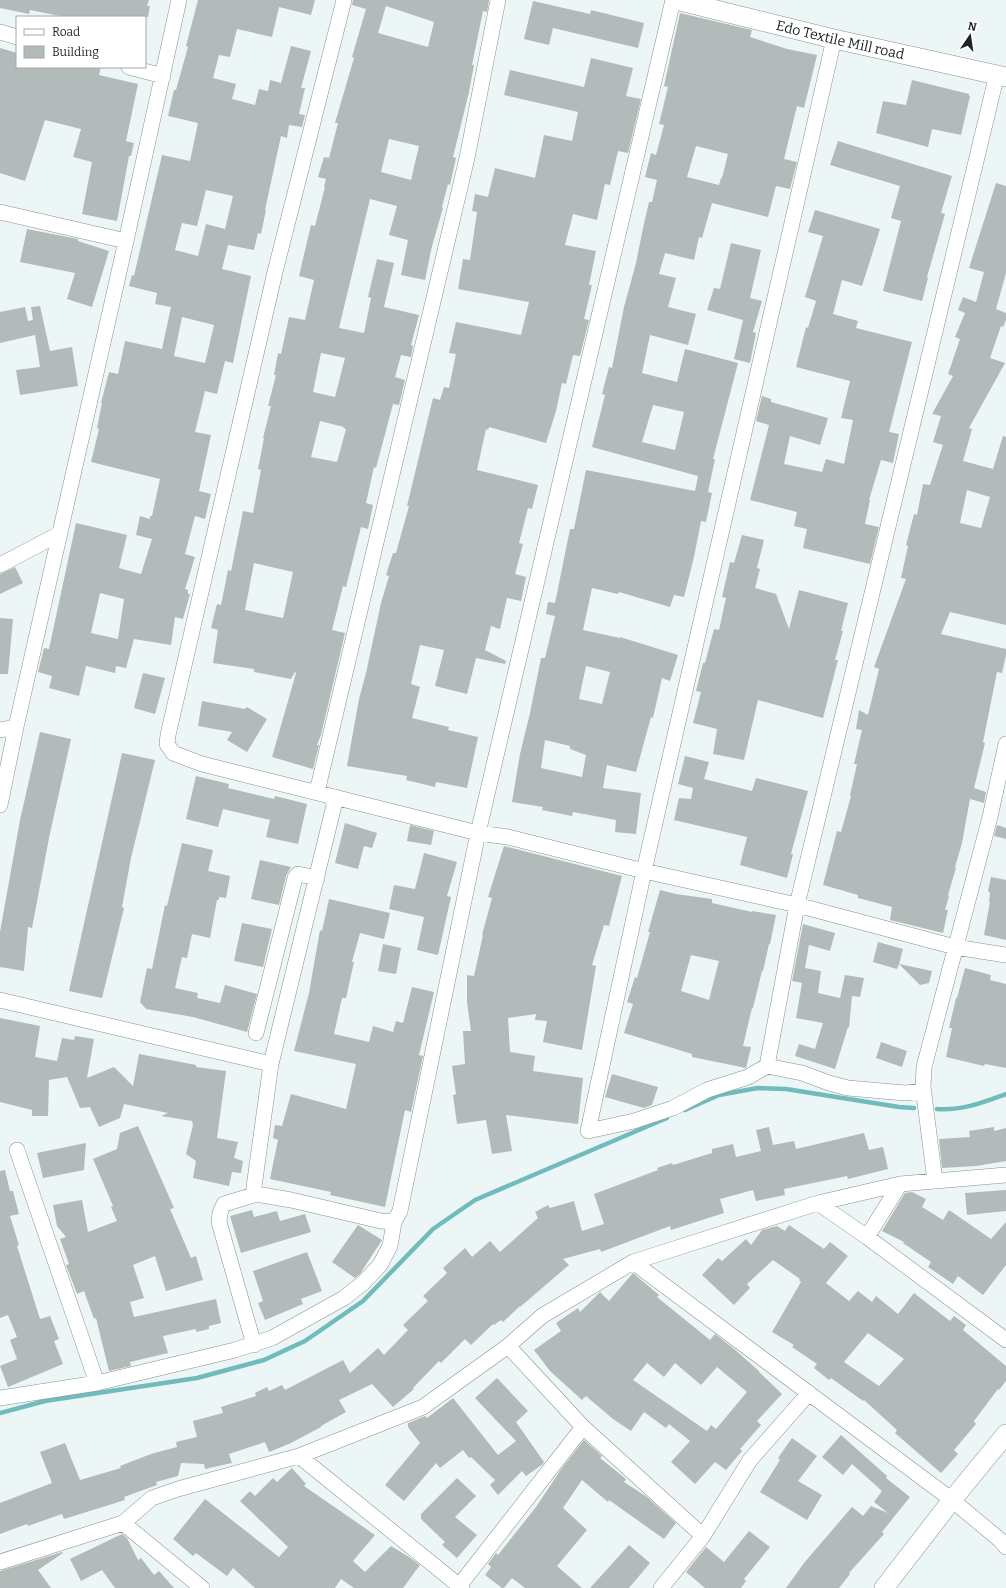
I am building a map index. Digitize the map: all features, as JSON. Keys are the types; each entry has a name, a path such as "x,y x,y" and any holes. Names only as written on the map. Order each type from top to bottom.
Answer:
{"street":[{"path":"0,805 16,727 179,0"},
{"path":"344,0 276,272 168,735 167,744 173,753 202,764 478,833 508,837 644,871 797,904 955,947 1006,955"},
{"path":"317,792 467,158 498,0"},
{"path":"0,1398 97,1383 254,1345 272,1338 344,1298 363,1283 380,1265 390,1246 394,1222 400,1211 478,833 674,0"},
{"name":"Edo Textile Mill road","path":"674,0 699,3 834,39 1001,76"},
{"path":"0,32 16,37"},
{"path":"834,39 644,871 588,1131 634,1121 673,1108 707,1090 748,1077 767,1066 802,1073 848,1088 905,1093 923,1091"},
{"path":"133,68 163,76"},
{"path":"767,1066 797,904 1001,76"},
{"path":"0,212 126,241"},
{"path":"0,565 59,534"},
{"path":"0,730 16,727"},
{"path":"935,1181 923,1091 924,1067 990,817 1006,744"},
{"path":"254,1195 271,1064 336,797"},
{"path":"256,1033 295,878 298,874 302,874 317,878"},
{"path":"0,1000 271,1064"},
{"path":"17,1150 97,1383"},
{"path":"0,1562 123,1523 152,1498 178,1489 299,1456 423,1407 508,1346 542,1316 632,1262 818,1203 900,1184 1006,1175"},
{"path":"867,1237 900,1184"},
{"path":"254,1345 219,1222 220,1213 224,1204 254,1195 262,1195 291,1200 373,1219 394,1222"},
{"path":"818,1203 867,1237 1006,1340"},
{"path":"632,1262 952,1500 1000,1540 1006,1547"},
{"path":"508,1346 584,1427 702,1536"},
{"path":"661,1588 702,1536 750,1460 809,1393"},
{"path":"299,1456 460,1587 584,1427"},
{"path":"884,1588 952,1500 1006,1434"},
{"path":"123,1523 202,1588"}],"building":[{"path":"0,0 149,0 147,6 150,6 148,17 60,16 30,10 29,14 0,8"},
{"path":"198,0 315,0 311,15 279,7 272,37 237,29 230,57 219,55 213,78 236,84 232,99 255,105 259,89 268,91 270,80 281,83 291,46 311,51 301,88 305,88 299,114 305,115 302,127 289,125 287,138 281,136 261,234 258,233 254,250 228,245 222,269 251,276 233,363 225,361 217,394 205,391 195,432 211,435 199,491 211,494 205,519 195,516 185,554 195,557 185,589 188,590 188,594 190,594 183,619 175,617 171,645 134,639 126,668 116,666 115,673 86,666 79,696 49,688 52,676 38,672 44,648 49,649 76,523 127,535 119,568 141,574 152,539 136,535 140,516 150,519 150,516 152,516 160,479 91,462 99,429 97,428 101,403 109,372 118,374 125,341 162,349 171,307 155,304 157,293 129,286 132,275 134,276 162,155 190,161 198,123 168,116 174,90 176,90 188,47 186,46","holes":["206,190 233,196 225,229 206,224 198,256 175,250 182,223 197,226","182,317 214,325 205,363 174,356","100,593 124,599 118,639 91,633"]},
{"path":"353,0 489,0 487,12 483,11 472,65 474,65 469,92 453,157 456,158 450,185 448,184 432,246 425,280 401,275 408,240 389,235 397,206 370,199 339,328 364,333 371,298 368,297 377,259 394,263 384,307 419,315 411,345 413,346 411,357 401,355 395,377 405,380 399,405 393,404 376,468 374,467 366,503 373,505 368,529 361,527 346,587 343,586 332,630 345,633 321,735 317,745 319,745 313,769 272,757 296,673 295,672 291,679 254,672 254,669 213,663 218,630 211,628 217,604 221,605 228,570 231,571 243,511 253,513 261,470 258,469 263,438 271,406 268,406 276,375 274,375 278,353 281,354 289,317 305,320 314,280 299,276 311,225 315,226 325,187 326,179 318,177 324,157 329,158 338,123 335,123 354,58 352,57 366,9 352,5","holes":["386,6 434,22 428,47 378,33","389,139 419,146 411,180 381,172","321,353 345,358 335,397 313,392","320,421 344,427 343,428 346,429 337,462 311,457","254,563 293,572 283,618 245,610"]},
{"path":"533,1 590,14 591,10 644,23 638,48 553,28 549,45 524,39"},
{"path":"680,13 752,30 750,37 787,49 817,55 804,108 797,106 784,159 797,162 790,189 776,186 768,217 712,203 702,238 699,237 694,260 665,253 659,274 676,278 668,307 696,314 688,345 650,335 642,373 677,382 685,349 738,363 713,459 715,459 708,492 712,493 706,522 701,521 684,597 674,595 670,607 619,592 618,594 592,588 583,630 620,637 678,655 670,681 662,678 653,718 651,717 636,772 607,765 603,788 641,793 636,834 615,832 616,820 573,812 572,816 542,810 543,807 512,802 520,754 541,658 545,658 555,616 546,614 548,602 555,603 570,529 574,529 586,470 695,491 698,476 592,447 605,395 602,394 609,367 612,368 624,307 636,263 649,202 652,202 657,180 645,177 651,153 656,155 664,125 659,124 668,87 664,86","holes":["696,146 728,154 719,185 687,177","653,405 684,412 675,450 642,442","586,666 610,672 602,704 579,699","545,740 570,746 570,749 586,755 582,777 541,768"]},
{"path":"0,48 16,53 16,68 101,68 99,75 138,84 126,141 134,143 131,156 129,156 117,221 82,214 92,162 73,157 81,129 45,120 25,181 0,173"},
{"path":"591,58 633,68 626,96 641,99 628,153 618,151 610,185 605,184 597,220 573,214 565,245 596,251 589,285 592,285 584,319 589,320 580,356 573,355 566,384 562,383 556,411 546,443 489,427 488,430 486,429 477,470 538,485 532,509 528,508 519,543 523,544 515,574 526,577 521,601 507,598 500,629 491,626 485,650 506,661 505,664 476,658 467,694 435,686 444,650 420,645 411,684 420,687 412,718 449,727 448,730 478,737 467,788 436,782 435,787 406,780 407,776 347,766 359,699 381,603 389,576 386,575 393,553 396,553 409,506 407,506 433,398 440,400 444,387 449,388 456,354 449,353 456,322 521,335 529,302 458,289 463,259 470,260 477,212 472,211 475,194 488,197 495,168 535,178 544,135 572,141 578,112 504,95 510,70 584,87"},
{"path":"912,80 969,94 970,96 961,135 932,129 928,147 876,133 883,101 906,105"},
{"path":"838,141 952,176 941,213 945,214 927,277 922,301 883,291 901,221 891,218 900,186 830,165"},
{"path":"996,183 1006,186 1006,273 996,309 1006,313 1006,320 1003,327 1001,326 990,358 1005,363 969,428 972,429 963,461 993,469 1003,436 1006,437 1006,625 950,612 941,634 1006,649 1006,655 1002,673 997,672 983,742 985,743 974,788 986,792 984,803 970,799 962,843 948,895 945,910 948,910 943,933 890,920 892,907 858,898 858,895 823,885 837,831 841,832 851,796 857,764 854,764 862,730 856,729 859,710 868,715 879,669 874,667 906,579 901,578 908,546 906,545 914,514 917,515 923,484 930,485 943,445 933,442 941,416 932,414 953,376 948,374 960,339 955,337 965,313 958,310 963,297 976,302 984,272 969,268","holes":["967,490 990,497 981,528 960,523"]},
{"path":"815,210 880,229 862,286 842,280 833,314 858,321 856,328 912,342 889,432 899,434 893,463 881,460 869,500 865,524 879,527 870,564 803,548 807,529 794,526 797,512 750,500 769,425 756,421 762,396 771,399 771,402 828,418 820,445 790,436 784,464 822,472 826,459 844,464 853,420 841,418 850,381 796,367 806,327 808,328 816,301 805,297 823,236 808,232"},
{"path":"27,229 78,239 78,241 109,251 92,307 67,299 75,273 20,262"},
{"path":"731,243 761,250 750,298 762,301 753,332 756,333 750,363 734,359 743,320 707,310 714,288 720,289"},
{"path":"40,306 50,351 72,347 78,386 20,395 16,370 40,367 35,335 0,343 0,312 25,307 28,321 33,320 31,307"},
{"path":"742,535 764,540 757,568 760,569 755,588 776,594 789,629 799,590 848,603 841,631 843,631 835,660 838,660 823,718 758,700 744,760 713,754 717,729 693,723 701,692 696,691 703,663 705,663 714,629 719,630 726,598 722,597 730,562 734,563"},
{"path":"15,567 23,583 0,594 0,574"},
{"path":"0,618 13,619 8,674 0,674"},
{"path":"143,673 165,678 155,714 134,708"},
{"path":"202,701 245,709 247,707 267,719 247,752 227,740 232,732 198,726"},
{"path":"40,732 71,739 49,838 32,928 28,927 24,971 0,967 0,932 20,820"},
{"path":"122,753 155,760 131,858 122,907 124,908 102,998 69,991"},
{"path":"685,756 709,762 704,779 752,791 756,778 808,791 791,854 793,854 787,878 740,865 747,837 674,820 679,798 691,799 693,788 678,784"},
{"path":"196,776 229,784 228,788 274,799 275,796 307,804 298,844 266,837 270,820 223,809 218,827 186,819"},
{"path":"345,823 377,833 372,848 364,846 358,869 335,863"},
{"path":"410,825 434,831 431,845 407,841"},
{"path":"997,825 1006,828 1006,839 994,836"},
{"path":"182,843 213,850 208,871 230,876 226,898 219,897 219,900 217,900 210,938 192,934 187,958 182,957 175,988 198,993 197,998 220,1003 225,985 257,994 247,1032 193,1017 146,1009 140,1002 147,968 152,969 165,905 167,906"},
{"path":"504,846 622,876 609,926 604,925 592,965 596,966 582,1050 543,1042 547,1021 535,1020 536,1014 508,1018 510,1052 535,1056 533,1071 583,1078 578,1124 506,1115 512,1151 492,1154 486,1120 457,1124 453,1095 456,1094 452,1066 465,1064 463,1031 471,1031 467,1002 467,975 474,976 482,935 492,898 488,897"},
{"path":"424,853 457,862 447,896 451,897 438,955 417,950 424,917 389,909 394,885 415,889"},
{"path":"260,860 291,867 286,876 279,905 251,899"},
{"path":"991,877 1006,880 1006,940 984,935 990,902 990,893 988,891"},
{"path":"660,890 676,894 712,899 712,903 752,912 776,915 770,944 743,1046 751,1047 746,1068 692,1057 692,1054 624,1033 633,1004 627,1002 635,977 637,978 650,932 648,932","holes":["691,955 719,961 709,1000 681,991"]},
{"path":"329,899 390,913 384,939 360,933 352,962 354,962 346,998 342,998 334,1034 369,1042 373,1026 393,1032 396,1021 403,1023 412,987 434,992 419,1055 423,1056 411,1112 405,1110 385,1207 330,1195 331,1192 270,1179 278,1140 273,1138 275,1125 282,1126 291,1094 346,1109 356,1064 294,1051 309,993 320,930 322,931"},
{"path":"242,923 272,929 263,967 234,961"},
{"path":"803,924 835,933 830,951 809,945 805,968 821,971 818,993 840,998 845,975 864,978 860,997 852,996 849,1028 848,1027 835,1069 795,1056 799,1044 815,1049 823,1023 796,1018 802,983 792,981"},
{"path":"878,942 903,949 897,969 873,962"},
{"path":"383,944 401,948 396,974 378,971"},
{"path":"899,964 932,971 929,983 920,985"},
{"path":"965,968 991,975 990,980 1006,984 1006,1068 985,1064 984,1066 946,1057 952,1028 949,1028"},
{"path":"0,1018 40,1026 35,1057 57,1061 62,1038 74,1040 75,1036 94,1039 87,1078 114,1067 133,1086 139,1054 196,1065 196,1067 226,1071 217,1138 238,1142 234,1158 243,1161 241,1173 232,1172 229,1186 193,1178 196,1161 186,1154 193,1125 192,1121 161,1116 168,1113 124,1104 120,1118 99,1127 90,1107 80,1108 67,1077 49,1080 48,1116 32,1116 32,1110 0,1102"},
{"path":"881,1042 907,1051 902,1067 876,1058"},
{"path":"612,1074 658,1087 652,1105 644,1108 605,1097"},
{"path":"138,1126 174,1208 170,1209 191,1258 196,1256 203,1280 166,1291 155,1256 133,1265 144,1298 130,1302 134,1317 216,1299 221,1323 209,1326 209,1329 196,1332 196,1329 163,1336 168,1353 130,1362 131,1366 109,1371 96,1318 94,1319 84,1291 77,1294 66,1265 69,1264 60,1239 66,1237 57,1226 53,1205 82,1200 88,1232 117,1221 111,1207 113,1206 93,1159 117,1149 120,1133"},
{"path":"769,1127 773,1145 794,1141 796,1149 864,1133 869,1150 883,1147 888,1169 848,1179 847,1176 784,1189 785,1195 756,1201 753,1190 720,1199 724,1213 671,1230 670,1226 601,1252 600,1249 563,1259 569,1265 503,1322 501,1320 494,1325 493,1324 471,1345 465,1339 441,1363 439,1361 413,1388 414,1389 393,1407 372,1384 339,1400 346,1412 291,1443 269,1452 265,1442 229,1454 232,1463 205,1469 204,1464 181,1463 178,1476 156,1482 157,1485 124,1497 125,1500 64,1519 62,1514 28,1526 27,1524 0,1534 0,1503 52,1483 40,1452 65,1443 80,1480 121,1468 120,1466 151,1454 177,1447 176,1442 197,1437 193,1421 223,1413 221,1407 256,1396 255,1393 267,1387 269,1391 282,1385 285,1390 343,1360 350,1373 378,1348 384,1355 408,1330 403,1325 428,1301 423,1296 447,1273 443,1268 465,1248 472,1257 490,1241 500,1252 538,1218 535,1212 548,1205 550,1208 574,1201 582,1231 604,1224 594,1194 658,1170 657,1168 672,1163 673,1165 712,1153 712,1149 733,1144 736,1157 761,1151 756,1130"},
{"path":"994,1127 994,1131 1006,1128 1006,1161 976,1166 942,1168 939,1139 970,1137 969,1131"},
{"path":"86,1143 84,1170 43,1178 37,1153"},
{"path":"5,1170 10,1191 13,1191 19,1214 10,1216 19,1245 17,1246 40,1319 50,1316 59,1339 54,1341 63,1364 8,1387 0,1366 17,1359 10,1340 17,1337 8,1315 0,1318 0,1171"},
{"path":"1006,1190 1006,1211 967,1215 965,1193"},
{"path":"912,1192 926,1199 922,1207 943,1220 949,1210 991,1239 1006,1222 1006,1265 983,1295 958,1276 953,1284 928,1267 931,1262 903,1243 904,1242 882,1231 905,1193"},
{"path":"252,1210 254,1217 277,1211 280,1221 305,1214 311,1232 241,1253 230,1216"},
{"path":"358,1225 382,1240 360,1274 355,1278 332,1262"},
{"path":"789,1225 824,1249 830,1242 848,1256 826,1283 849,1301 858,1291 872,1302 876,1296 898,1314 914,1293 950,1321 954,1316 966,1325 963,1330 1006,1366 1006,1381 999,1390 998,1389 974,1421 976,1424 954,1450 958,1454 941,1473 895,1433 897,1430 864,1400 863,1401 831,1378 829,1380 814,1368 817,1364 792,1347 794,1345 772,1332 801,1282 799,1280 800,1279 773,1260 747,1284 750,1288 734,1305 702,1275 718,1258 722,1261 746,1239 751,1245 762,1230 777,1226 785,1231","holes":["868,1333 904,1359 879,1386 844,1362"]},
{"path":"307,1252 322,1291 301,1299 303,1304 265,1320 258,1303 263,1301 253,1271"},
{"path":"633,1273 659,1295 657,1297 710,1340 715,1334 733,1348 782,1394 757,1421 761,1425 740,1449 742,1451 726,1470 715,1462 695,1484 671,1462 690,1441 669,1424 666,1428 644,1412 631,1431 613,1419 586,1396 582,1400 550,1371 534,1350 561,1331 556,1323 578,1308 580,1312 600,1292 609,1301","holes":["647,1363 664,1377 675,1363 701,1385 717,1367 747,1392 716,1429 711,1425 707,1431 633,1380"]},
{"path":"497,1378 528,1411 516,1422 544,1462 543,1464 526,1476 522,1471 498,1495 490,1485 495,1480 471,1457 469,1458 463,1450 440,1468 436,1463 404,1501 385,1485 420,1443 408,1427 408,1423 425,1416 427,1418 453,1398 498,1455 516,1441 475,1398"},
{"path":"841,1435 887,1476 886,1478 910,1497 882,1532 884,1534 849,1573 850,1574 839,1588 786,1588 804,1563 852,1507 863,1516 871,1506 888,1513 874,1502 882,1491 852,1464 843,1475 822,1457"},
{"path":"792,1438 817,1456 798,1481 822,1495 807,1520 760,1492 780,1460 778,1458"},
{"path":"584,1440 602,1456 600,1458 626,1479 624,1482 647,1497 676,1523 664,1539 609,1500 608,1502 582,1480 563,1508 587,1530 557,1566 582,1588 525,1588 512,1578 504,1588 502,1588 485,1575 491,1567 488,1564 496,1553 498,1555 536,1507 562,1468"},
{"path":"292,1468 306,1484 304,1486 375,1535 353,1561 365,1572 391,1546 420,1565 403,1588 354,1588 341,1579 335,1588 255,1588 233,1568 227,1576 196,1553 193,1556 173,1539 205,1499 279,1557 288,1547 240,1501 250,1491 255,1496 273,1478 277,1482"},
{"path":"457,1478 476,1496 455,1517 477,1535 457,1558 442,1545 445,1542 421,1519 421,1514"},
{"path":"749,1531 770,1547 744,1579 746,1581 741,1588 705,1588 686,1572 706,1547 724,1562"},
{"path":"122,1534 127,1538 138,1560 141,1558 154,1575 159,1571 174,1588 115,1588 102,1570 81,1581 70,1559"},
{"path":"629,1545 650,1563 629,1588 590,1588"},
{"path":"62,1552 63,1553 38,1570 51,1588 0,1588 0,1571"}],"waterway":[{"path":"685,1110 719,1095 758,1088 786,1089 899,1107 914,1108"},
{"path":"937,1109 955,1109 981,1103 1006,1094"},
{"path":"0,1413 45,1401 197,1378 264,1360 305,1341 363,1301 433,1229 475,1200 667,1118"}]}
